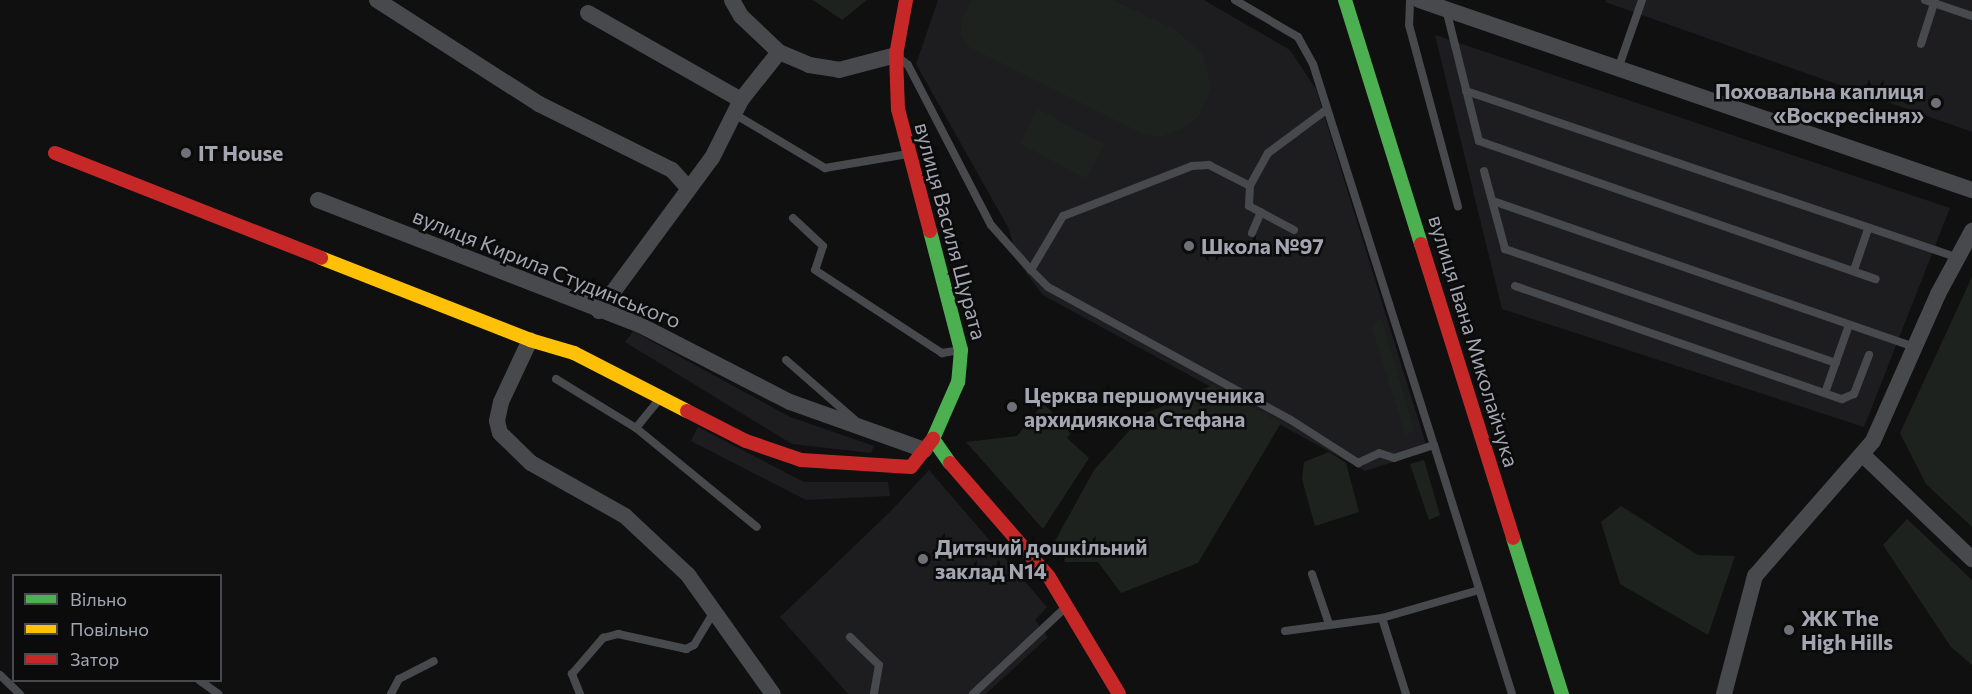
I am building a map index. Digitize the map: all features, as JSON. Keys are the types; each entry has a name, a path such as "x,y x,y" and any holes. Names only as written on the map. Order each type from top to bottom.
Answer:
{"street":[{"path":"377,0 539,104 672,170 688,189"},
{"path":"732,0 741,16 779,52 809,65 839,70 896,55"},
{"name":"вулиця Василя Щурата","path":"906,0 896,55 897,109 961,350 958,382 929,444"},
{"name":"вулиця Івана Миколайчука","path":"1345,0 1562,694"},
{"path":"1419,0 1972,190"},
{"path":"588,13 739,107"},
{"path":"599,310 688,189 739,107 779,52"},
{"path":"56,153 530,340 574,353 746,441 801,460 891,468 911,467 929,444 1049,577 1119,694"},
{"name":"вулиця Кирила Студинського","path":"318,200 640,325 790,402 865,429 929,444"},
{"path":"1724,694 1755,576 1863,455 1888,414 1914,347 1956,257 1972,231"},
{"path":"530,340 501,402 497,421 500,433 531,463 625,516 688,575 716,610 772,694"},
{"path":"1863,455 1972,559"}],"lane":[{"path":"1235,0 1298,37 1313,64 1512,694"},
{"path":"1410,0 1409,25 1458,206"},
{"path":"1618,69 1642,0"},
{"path":"1925,0 1972,16"},
{"path":"1921,44 1935,2"},
{"path":"1446,9 1479,141 1876,279"},
{"path":"896,55 908,66 991,225 1048,287 1291,420 1358,463 1379,453 1394,458 1434,445"},
{"path":"1466,91 1956,257"},
{"path":"739,107 825,168 909,154"},
{"path":"1294,230 1249,206 1250,186 1268,153 1326,110"},
{"path":"1031,270 1063,216 1192,166 1209,165 1250,186"},
{"path":"1484,171 1505,249 1836,363"},
{"path":"1493,201 1914,347"},
{"path":"1252,233 1262,212"},
{"path":"793,219 823,246 815,270 942,354 961,350"},
{"path":"1854,270 1868,229"},
{"path":"1515,286 1842,399 1854,394 1869,355"},
{"path":"1825,393 1849,325"},
{"path":"786,360 865,429"},
{"path":"556,380 636,428 757,527"},
{"path":"636,428 661,397"},
{"path":"1312,574 1329,624"},
{"path":"1284,631 1382,618 1479,590"},
{"path":"973,694 1067,606"},
{"path":"579,694 572,674 603,638 618,634 686,649 694,645 716,610"},
{"path":"1382,618 1406,694"},
{"path":"850,637 879,665 874,694"},
{"path":"391,694 399,679 434,661"},
{"path":"0,675 20,694"},
{"path":"1106,694 1110,679"},
{"path":"200,682 218,694"}],"shaded area":[{"path":"813,0 867,0 842,20"},
{"name":"Школа №97","path":"938,0 1204,0 1290,50 1316,89 1428,451 1365,471 1043,295 1018,262 1009,229 916,64"},
{"path":"971,0 1114,0 1174,29 1203,54 1211,86 1207,101 1198,117 1179,130 1161,137 1141,133 969,47 960,34 962,19"},
{"path":"1606,0 1972,0 1972,132 1605,2"},
{"path":"1435,35 1950,208 1864,427 1502,309"},
{"path":"1038,109 1104,144 1086,179 1020,143"},
{"path":"1972,277 1972,527 1926,484 1900,433"},
{"path":"1381,317 1414,431 1405,435 1372,328"},
{"path":"633,331 790,417 874,446 871,453 792,444 625,342"},
{"path":"1213,385 1281,423 1198,563 1121,593 1098,562 1065,562 1055,541 1094,470 1144,414"},
{"path":"1043,404 1073,430 1067,438 1089,458 1043,529 966,442 1017,436"},
{"path":"698,427 804,482 888,482 890,496 806,500 691,441"},
{"path":"1329,452 1346,463 1359,512 1315,526 1302,479 1304,462"},
{"path":"1424,460 1440,515 1429,520 1410,464"},
{"name":"Дитячий дошкільний заклад N14","path":"929,470 1047,607 1035,620 1048,637 986,694 848,694 780,617 892,510"},
{"path":"1621,506 1698,555 1735,556 1708,635 1620,584 1601,522"},
{"path":"1907,519 1972,580 1972,665 1951,647 1883,545"}],"traffic: fast":[{"path":"1345,0 1421,244"},
{"path":"930,231 961,350 958,382 933,439 950,463"},
{"path":"1513,538 1562,694"}],"traffic: slow":[{"path":"321,258 530,340 574,353 687,411"}],"traffic: jam":[{"path":"906,0 896,55 898,109 930,231"},
{"path":"55,153 321,258"},
{"path":"1421,244 1513,538"},
{"path":"687,411 746,441 801,460 911,467 933,439"},
{"path":"950,463 1049,577 1119,694"}],"place":[{"name":"Поховальна каплиця «Воскресіння»","path":"1936,103"},
{"name":"IT House","path":"186,153"},
{"name":"Школа №97","path":"1189,246"},
{"name":"Церква першомученика архидиякона Стефана","path":"1012,407"},
{"name":"Дитячий дошкільний заклад N14","path":"923,559"},
{"name":"ЖК The High Hills","path":"1789,630"}]}
